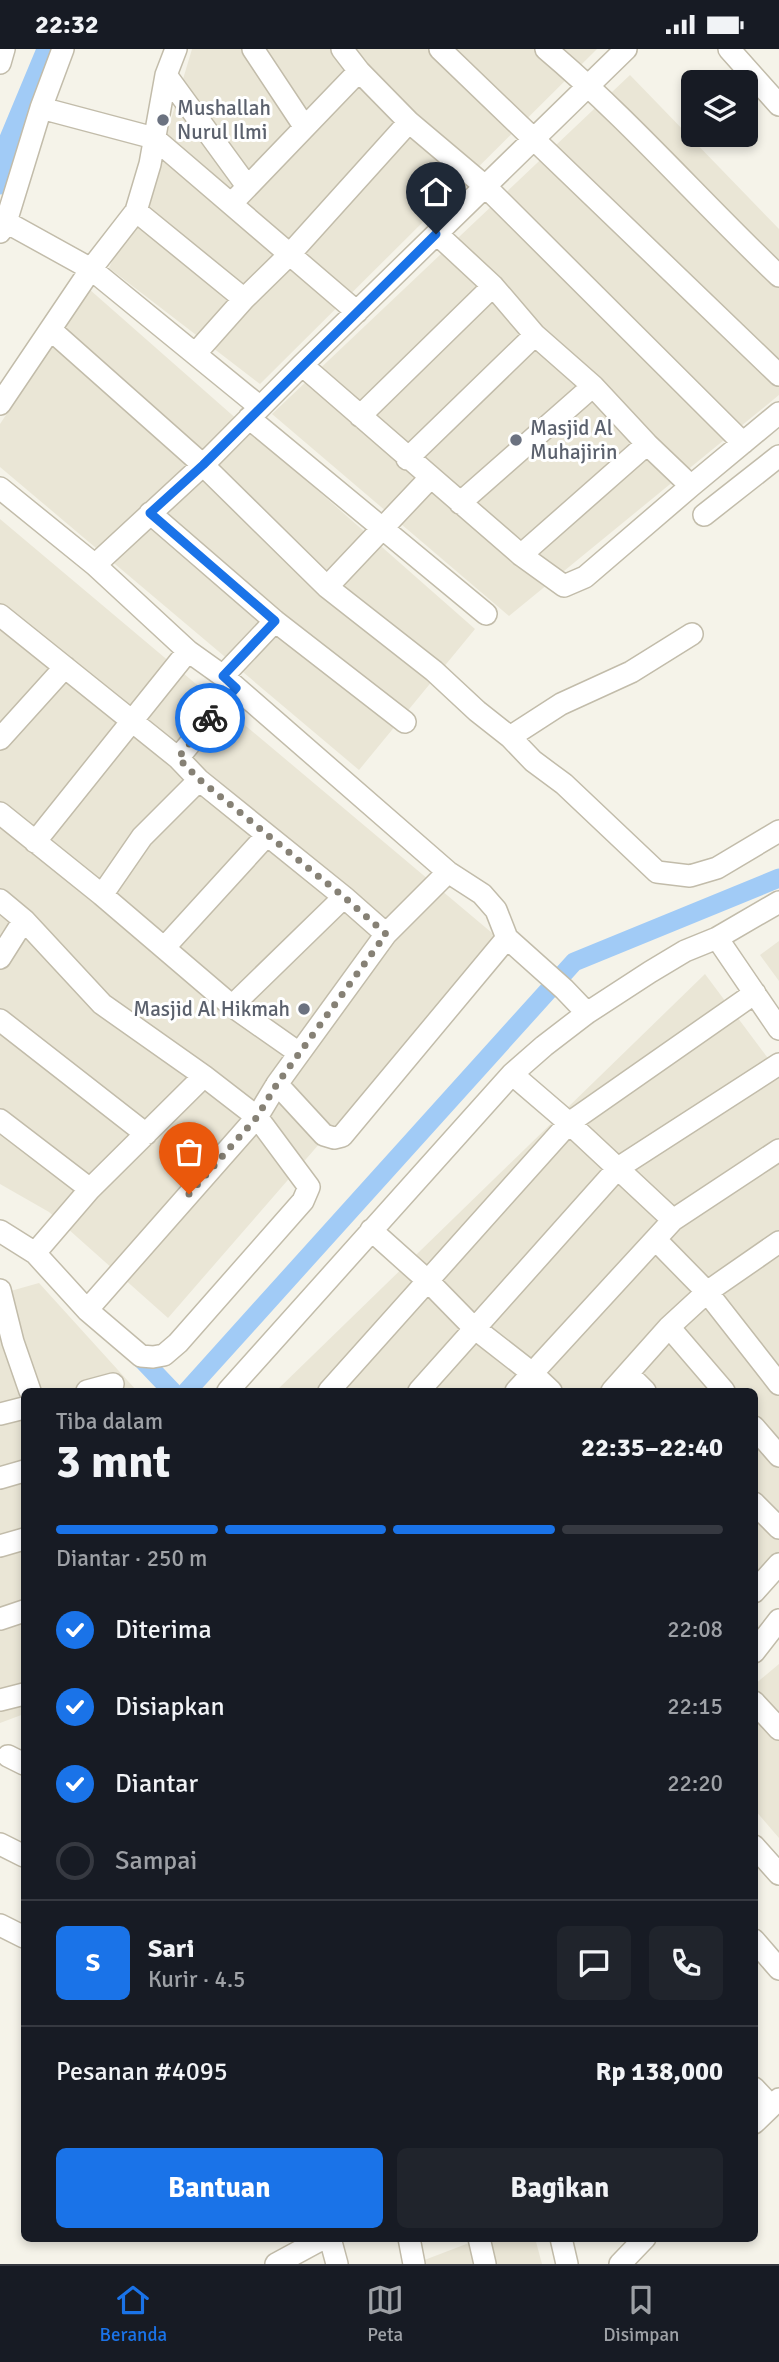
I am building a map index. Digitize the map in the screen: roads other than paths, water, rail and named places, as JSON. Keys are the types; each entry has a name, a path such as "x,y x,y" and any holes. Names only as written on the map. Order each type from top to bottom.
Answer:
{"street":[{"path":"0,63 4,49"},
{"path":"63,49 41,107 3,227 92,269 195,354 382,529 486,614"},
{"path":"0,404 92,269 136,211 149,164 166,75 176,49"},
{"path":"253,49 304,126"},
{"path":"342,49 359,71 409,123 486,187 743,443"},
{"path":"440,49 779,375"},
{"path":"546,49 590,86 718,218 779,276"},
{"path":"95,565 203,465 626,49"},
{"path":"729,49 779,105"},
{"path":"232,203 359,71"},
{"path":"166,75 247,186"},
{"path":"41,107 154,138 357,312"},
{"path":"195,354 409,123"},
{"path":"136,211 244,299"},
{"path":"436,234 493,286 535,335 593,386 647,445 691,486"},
{"path":"360,416 493,286"},
{"path":"51,330 203,465 327,587 433,671 510,737 533,761 564,784 657,872 690,876 717,867 779,831"},
{"path":"407,459 535,335"},
{"path":"302,365 407,459 521,555 564,586 585,577 779,413"},
{"path":"460,503 593,386"},
{"path":"521,555 647,445"},
{"path":"704,515 779,456"},
{"path":"327,587 430,478"},
{"path":"0,488 95,565 188,651 229,682 448,872 482,894 496,910 507,938 587,1013"},
{"path":"150,513 275,621 405,722"},
{"path":"0,615 178,758 200,780 386,934"},
{"path":"178,758 229,682 275,621"},
{"path":"510,737 561,704 631,672 692,634"},
{"path":"35,842 188,651"},
{"path":"0,739 65,667"},
{"path":"102,895 142,837 200,780"},
{"path":"0,813 102,895 232,1006 299,1053"},
{"path":"164,948 267,835"},
{"path":"87,1310 257,1117 277,1084 386,934 448,872"},
{"path":"232,1006 344,897"},
{"path":"0,900 23,920 102,1004 257,1117 309,1187 303,1201 177,1343 163,1355 153,1357 141,1356 87,1310 35,1253 0,1231"},
{"path":"231,1388 512,1074 544,1045 587,1013 673,958 717,938 779,902"},
{"path":"0,958 23,920"},
{"path":"277,1084 324,1135 342,1136 507,938"},
{"path":"717,938 779,1029"},
{"path":"332,1388 569,1123 755,993"},
{"path":"0,1020 146,1134"},
{"path":"422,1388 473,1327 618,1168 779,1064"},
{"path":"512,1074 673,1220"},
{"path":"35,1253 90,1189 204,1076"},
{"path":"0,1120 90,1189"},
{"path":"519,1388 673,1220 778,1152"},
{"path":"371,1230 428,1281 473,1327 548,1388"},
{"path":"656,1240 708,1292 779,1384"},
{"path":"614,1388 669,1327 708,1292 775,1251"},
{"path":"0,1290 6,1344 28,1388"},
{"path":"669,1327 720,1388"},
{"path":"628,1374 642,1388"},
{"path":"98,1388 113,1384"},
{"path":"0,1414 21,1409"},
{"path":"758,1432 779,1456"},
{"path":"0,1478 21,1472"},
{"path":"758,1507 779,1528"},
{"path":"0,1546 21,1540"},
{"path":"758,1588 779,1564"},
{"path":"0,1619 21,1612"},
{"path":"758,1647 779,1620"},
{"path":"0,1700 21,1695"},
{"path":"758,1706 779,1729"},
{"path":"0,1844 21,1854"},
{"path":"758,1850 779,1874"},
{"path":"0,1925 21,1936"},
{"path":"758,1945 779,1969"},
{"path":"758,2091 775,2103 758,2119"},
{"path":"276,2264 317,2242"},
{"path":"331,2242 337,2264"},
{"path":"409,2242 414,2264"},
{"path":"480,2242 485,2264"},
{"path":"562,2242 567,2264"},
{"path":"620,2264 641,2242"}],"waterway":[{"path":"0,178 53,51"},
{"path":"190,1388 574,962 779,878"},
{"path":"132,1349 169,1388"}],"place":[{"name":"Mushallah Nurul Ilmi","path":"163,120"},
{"name":"Masjid Al Muhajirin","path":"516,440"},
{"name":"Masjid Al Hikmah","path":"304,1009"}]}
